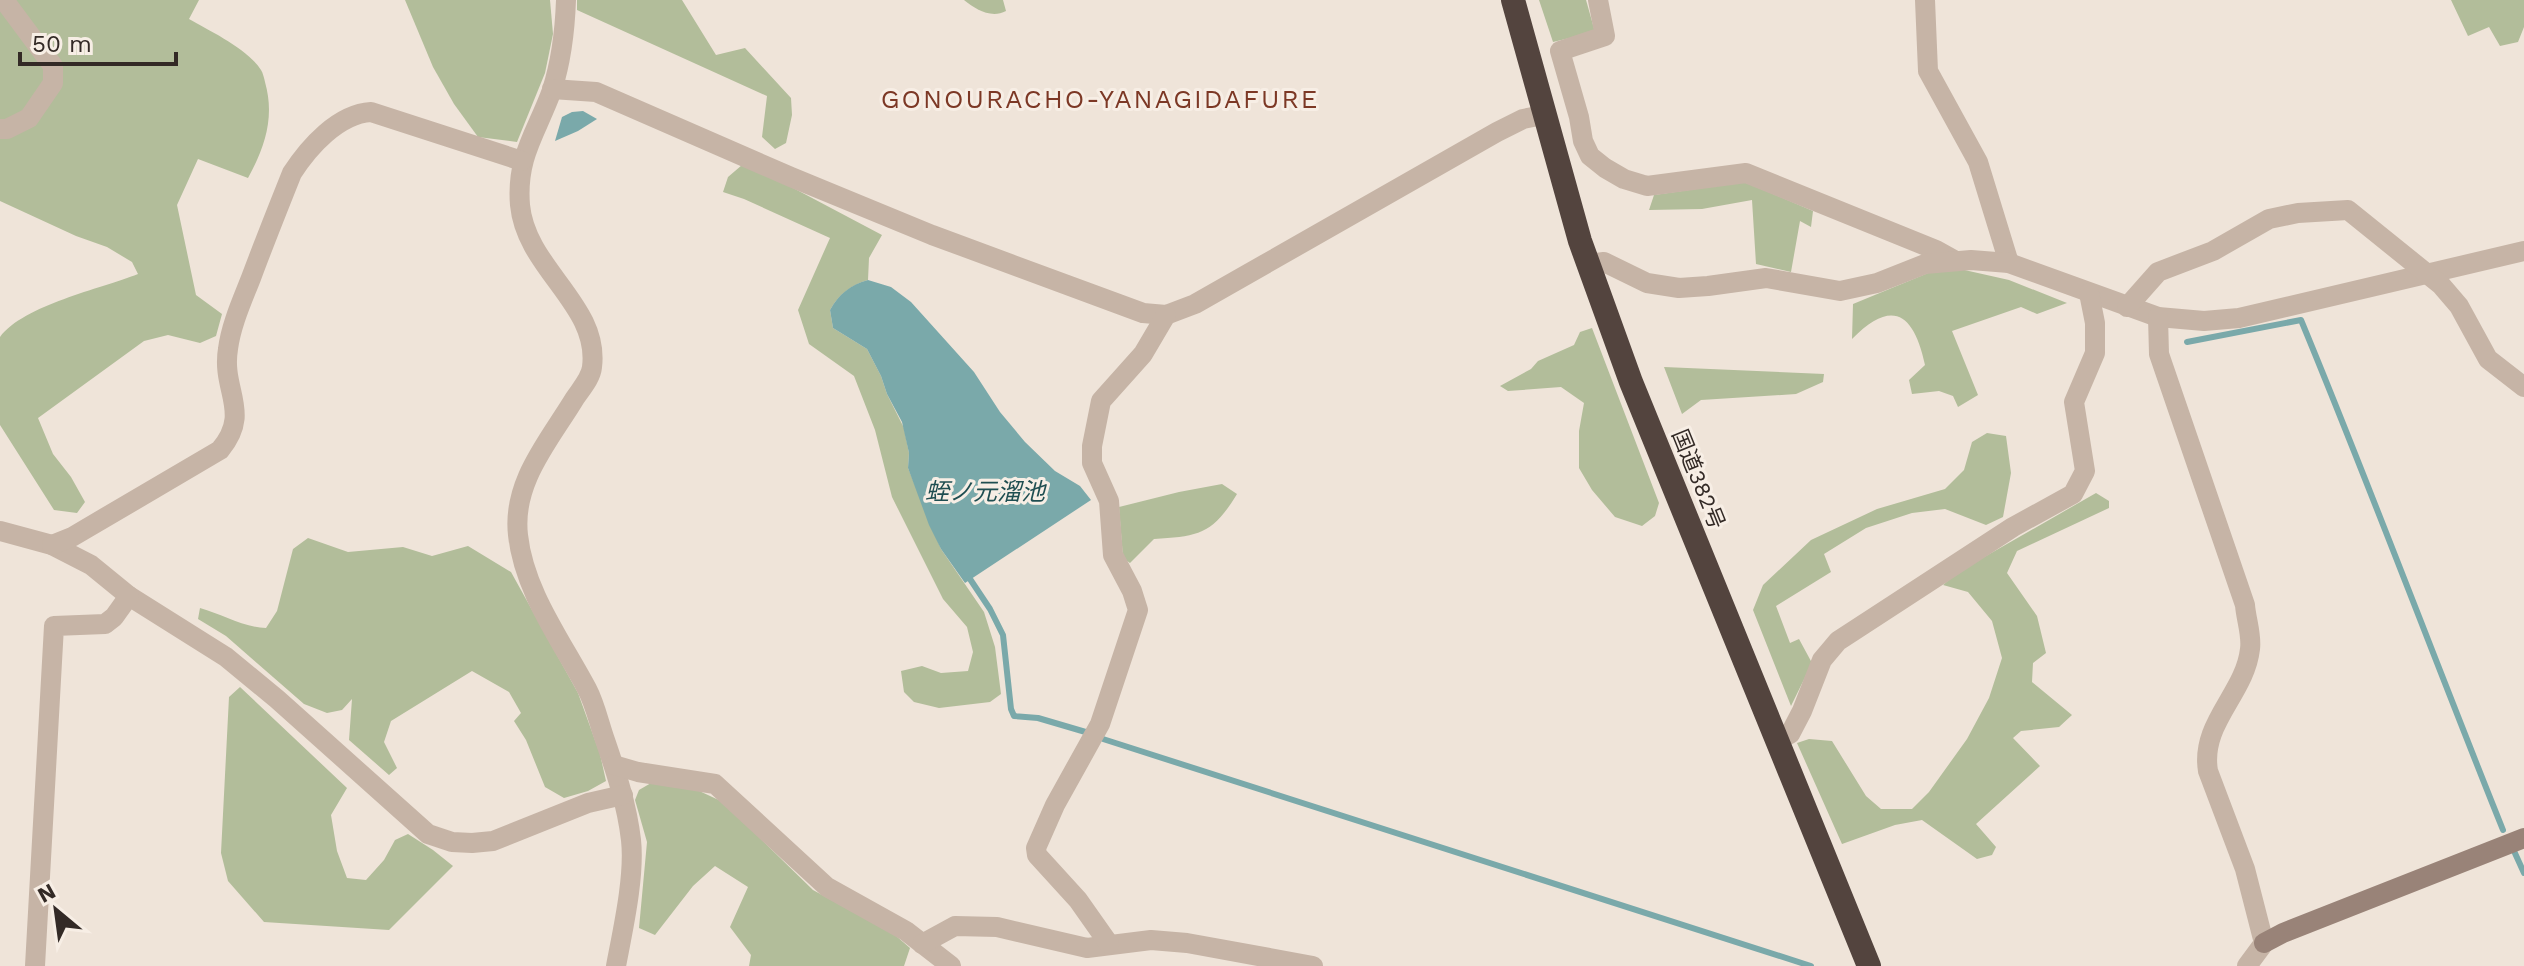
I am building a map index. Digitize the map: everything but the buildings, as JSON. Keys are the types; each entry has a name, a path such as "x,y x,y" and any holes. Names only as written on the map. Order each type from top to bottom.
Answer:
{"highway":[{"name":"国道382号","path":"1513,0 1543,115 1589,264 1631,382 1869,966"}],"street":[{"path":"0,129 7,129 29,118 53,83 53,66 4,0"},
{"path":"566,0 565,26 552,89 522,161 520,203 524,227 536,254 591,334 592,371 531,467 517,509 523,566 589,693 623,795 631,842 628,892 616,966"},
{"path":"1598,0 1605,36 1560,51 1583,141 1590,156 1605,168 1624,179 1647,186 1746,173 1954,260"},
{"path":"1925,0 1928,71 1978,162 2009,263"},
{"path":"552,89 596,92 932,235 1143,313 1166,315 1195,304 1497,132 1523,119 1543,115"},
{"path":"52,545 72,537 220,450 231,438 236,421 227,350 241,304 292,173 302,158 343,120 357,113 371,112 522,161"},
{"path":"2127,307 2158,272 2213,251 2269,219 2298,213 2348,210 2429,274 2459,306 2488,359 2524,387"},
{"path":"1589,264 1604,262 1647,283 1679,288 1766,278 1840,291 1877,283 1925,264 1985,259 2009,263 2158,317 2204,321 2239,318 2524,251"},
{"path":"1777,740 1790,734 1822,660 1838,641 2013,527 2073,494 2085,471 2074,402 2095,353 2095,323 2089,293"},
{"path":"1109,944 1078,900 1037,855 1036,848 1055,805 1100,724 1138,610 1113,555 1109,501 1092,463 1092,446 1101,401 1143,354 1166,315"},
{"path":"2158,317 2159,354 2245,605 2251,646 2247,665 2219,717 2205,755 2208,771 2245,869 2264,943"},
{"path":"0,531 52,545 91,565 129,596 226,657 428,834 452,842 493,841 588,803 623,795"},
{"path":"35,966 54,626 105,624 129,596"},
{"path":"614,765 638,772 715,784 827,887 906,931 951,966"},
{"path":"2247,966 2264,943 2283,933 2524,838"},
{"path":"922,944 955,926 997,927 1087,948 1151,940 1187,943 1279,963 1313,966"}],"green space":[{"path":"0,0 199,0 189,19 228,41 255,62 262,73 268,95 267,132 248,178 198,159 177,205 196,295 222,314 216,336 200,343 168,335 144,341 38,418 53,454 85,502 77,513 54,510 0,425 0,337 11,326 44,307 138,274 132,262 107,247 0,201"},
{"path":"405,0 550,0 553,34 545,73 517,142 478,137 433,67"},
{"path":"577,0 682,0 716,55 745,48 791,98 792,115 786,143 775,149 762,137 767,96 577,10"},
{"path":"964,0 1003,0 1006,11 989,13 978,10"},
{"path":"1539,0 1586,0 1595,32 1553,42"},
{"path":"2451,0 2524,0 2524,27 2518,42 2500,46 2489,27 2468,36"},
{"path":"742,165 759,170 882,235 869,258 868,280 846,291 830,310 833,328 867,349 904,428 909,453 908,468 941,549 984,612 995,647 1001,694 990,702 939,708 914,702 904,692 901,671 922,666 941,673 968,671 973,652 967,627 943,599 892,497 875,430 854,376 809,344 798,310 830,238 723,192 728,177"},
{"path":"1745,182 1813,211 1811,227 1800,221 1791,272 1756,264 1752,200 1702,209 1649,210 1654,195"},
{"path":"1960,269 2009,280 2067,303 2037,314 2021,307 1952,331 1978,395 1958,407 1953,396 1939,391 1912,394 1909,380 1925,365 1915,333 1899,317 1890,315 1879,318 1852,339 1853,304 1933,271"},
{"path":"1592,328 1659,503 1655,516 1642,526 1615,517 1592,490 1579,468 1579,431 1584,403 1561,387 1508,391 1500,386 1531,369 1538,361 1574,345 1580,332"},
{"path":"1664,367 1824,374 1823,382 1796,394 1701,400 1682,414"},
{"path":"1987,433 2006,436 2011,473 2003,517 1986,525 1945,509 1912,513 1866,528 1824,554 1831,572 1776,606 1790,643 1799,639 1812,663 1791,706 1753,610 1763,585 1811,540 1877,509 1945,489 1964,470 1972,442"},
{"path":"1222,484 1237,494 1212,525 1193,534 1154,539 1130,563 1123,558 1119,507"},
{"path":"2096,493 2109,501 2109,508 2017,551 2007,573 2037,616 2046,653 2033,663 2032,682 2072,715 2059,727 2021,731 2013,738 2040,766 1976,824 1996,847 1992,855 1977,859 1922,820 1895,825 1842,844 1797,743 1809,739 1832,741 1866,796 1881,809 1912,809 1929,792 1967,739 1989,698 2002,658 1992,621 1968,592 1943,585 1958,572"},
{"path":"308,538 348,552 403,547 432,556 468,546 511,572 578,693 600,754 606,781 588,791 564,798 545,787 526,740 514,721 521,713 509,692 472,671 391,721 384,742 397,768 389,775 349,740 352,699 342,710 327,713 304,704 226,636 198,619 200,608 240,623 266,628 277,611 293,549"},
{"path":"240,687 347,788 331,815 337,851 347,878 366,880 384,860 395,840 408,834 453,866 389,930 264,922 228,881 221,853 229,697"},
{"path":"651,783 695,789 723,802 813,890 895,935 910,948 904,966 749,966 751,955 730,927 748,887 715,866 693,886 655,935 639,928 647,842 635,800 639,790"}],"water":[{"path":"583,111 597,119 555,141 562,117"},
{"name":"蛭ノ元溜池","path":"868,280 891,287 911,302 974,372 1000,412 1025,442 1055,471 1080,486 1091,500 965,583 941,549 929,525 908,468 909,453 902,422 881,376 867,349 833,328 830,310 833,304 850,287"}],"waterway":[{"path":"2187,342 2301,320 2503,830"},
{"path":"970,579 1003,635 1014,716 1038,718 1089,733"},
{"path":"1103,739 1811,966"},
{"path":"2514,851 2524,873"}],"district":[{"name":"GONOURACHO-YANAGIDAFURE","path":"1100,99"}]}
